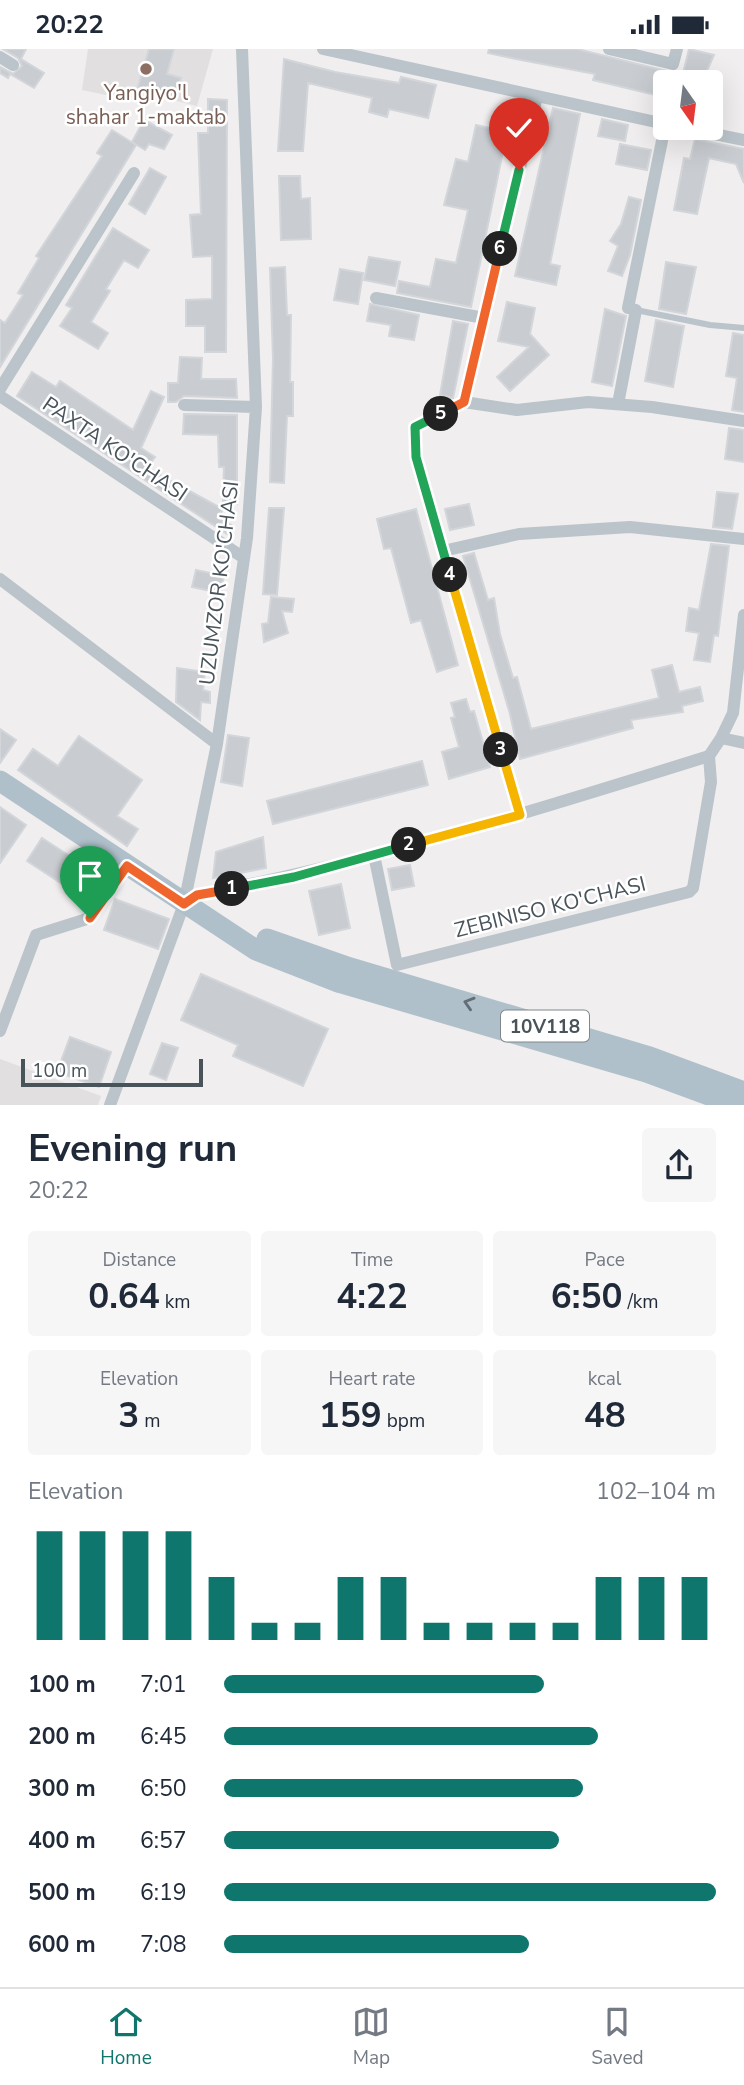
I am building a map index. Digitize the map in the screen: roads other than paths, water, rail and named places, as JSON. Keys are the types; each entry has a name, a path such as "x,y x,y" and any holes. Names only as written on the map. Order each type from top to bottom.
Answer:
{"main road":[{"name":"10V118","path":"0,781 184,904 341,974 646,1072 735,1105"},
{"name":"10V118","path":"341,974 649,1057 744,1092"}],"street":[{"name":"UZUMZOR KO'CHASI","path":"110,1105 184,904 217,744 244,558 256,407 242,49"},
{"path":"323,49 653,122"},
{"path":"609,49 673,64 677,49"},
{"path":"0,57 13,65"},
{"path":"464,402 537,96"},
{"path":"723,135 744,139"},
{"path":"618,404 636,310 628,308 662,140"},
{"path":"0,389 134,173"},
{"path":"376,298 484,318"},
{"name":"PAXTA KO'CHASI","path":"0,396 244,558"},
{"path":"520,815 416,457 415,427 464,402 517,410 588,402 618,404 744,421"},
{"path":"184,405 256,407"},
{"path":"443,551 519,534 630,527 744,539"},
{"path":"0,579 217,744"},
{"path":"184,904 197,895 294,877 520,815 709,757 738,711 744,615"},
{"path":"721,739 744,743"},
{"name":"ZEBINISO KO'CHASI","path":"374,855 397,965 689,892 693,888 710,782 709,757"},
{"path":"0,1031 36,935 90,918 127,866"},
{"path":"735,1105 744,1077"}],"lane":[{"path":"636,310 710,325 744,328"}],"place":[{"name":"Yangiyo'l shahar 1-maktab","path":"146,69"}]}
